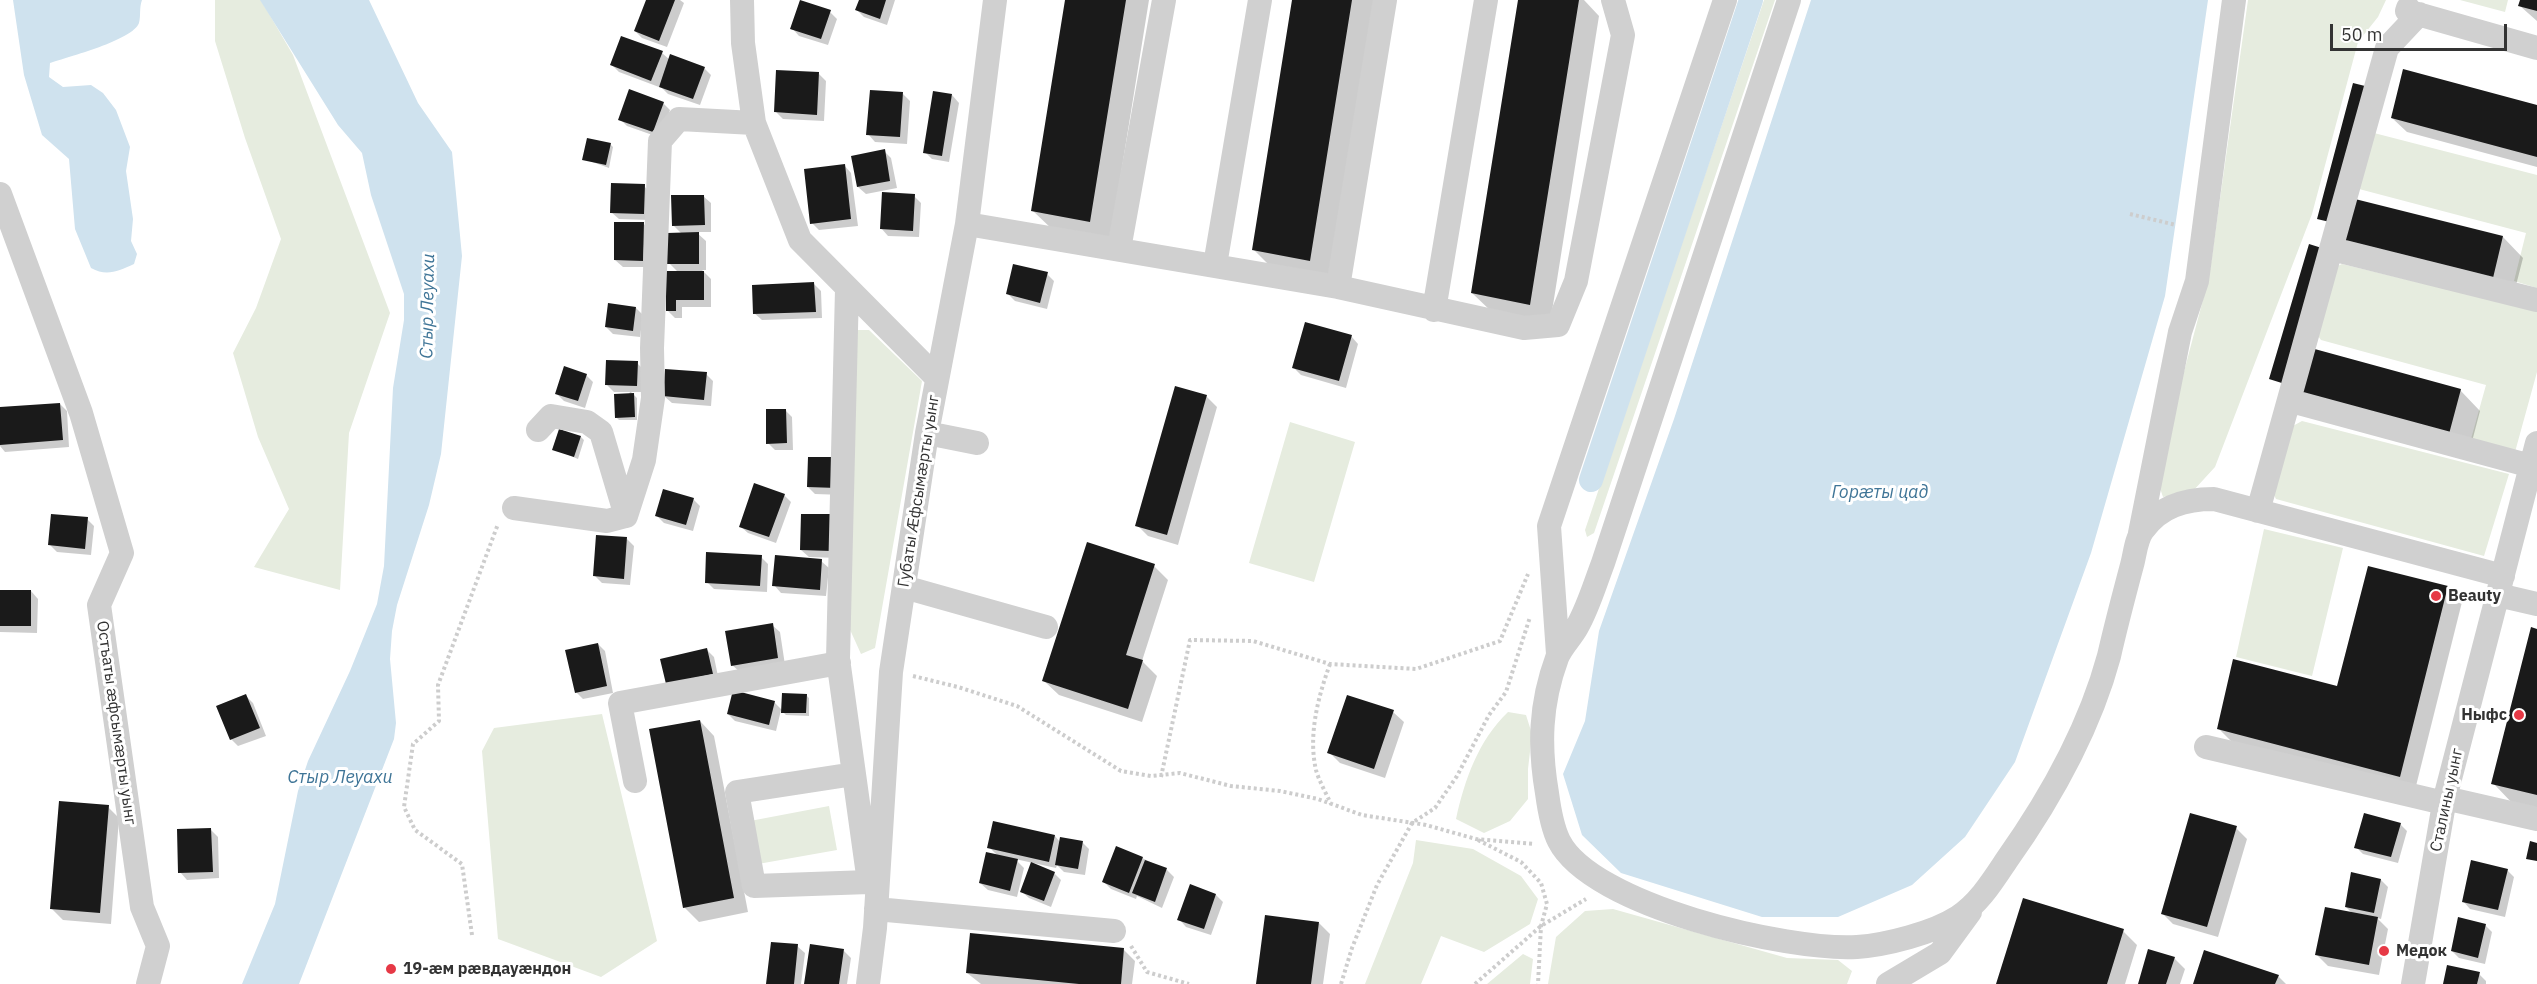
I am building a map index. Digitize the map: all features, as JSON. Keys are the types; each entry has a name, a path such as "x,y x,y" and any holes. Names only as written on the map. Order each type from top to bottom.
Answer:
{"street":[{"path":"742,0 743,43 754,123 800,240 937,378"},
{"name":"Губаты Æфсымæрты уынг","path":"868,984 875,919 891,672 927,434 967,224 995,0"},
{"path":"1119,249 1164,0"},
{"path":"1215,265 1260,0"},
{"path":"1338,287 1385,0"},
{"path":"1434,310 1486,0"},
{"path":"967,224 1338,287 1524,328 1558,325 1576,281 1623,35 1613,0"},
{"path":"1725,0 1549,526 1558,654 1541,718 1540,755 1549,808 1560,842 1571,857 1614,889 1652,906 1722,927 1796,944 1857,947 1911,937 1956,918 1978,901"},
{"path":"1558,654 1578,626 1603,563 1609,538 1789,0"},
{"path":"1888,984 1940,953 2025,835 2080,740 2107,662 2140,533 2180,332 2197,281 2234,0"},
{"path":"2258,511 2291,401 2387,48 2415,7 2537,48"},
{"path":"626,516 644,460 653,399 652,348 660,141 680,119 754,123"},
{"name":"Остъаты æфсымæрты уынг","path":"0,194 81,413 122,554 99,605 142,908 158,946 148,984"},
{"path":"2332,249 2537,300"},
{"path":"847,289 839,663 875,919 1114,931"},
{"path":"2291,401 2534,455"},
{"path":"538,430 551,416 587,422 601,432 626,516"},
{"path":"927,434 977,443"},
{"name":"Сталины уынг","path":"2413,984 2445,801 2534,455"},
{"path":"2140,533 2165,508 2192,499 2214,499 2500,586 2537,604"},
{"path":"514,508 607,521 626,516"},
{"path":"904,586 1046,627"},
{"path":"635,781 620,703 839,663"},
{"path":"2206,747 2445,801 2537,819"},
{"path":"854,774 737,792 754,886 868,882"}],"path":[{"path":"2130,214 2176,225"},
{"path":"472,935 462,864 415,830 404,807 413,744 439,721 438,686 499,520 514,508"},
{"path":"1161,777 1190,640 1253,641 1330,664 1416,669 1500,641 1531,568"},
{"path":"1341,984 1352,948 1377,885 1412,823 1435,808 1457,776 1489,715 1506,692 1531,616"},
{"path":"1330,664 1322,684 1314,731 1316,770 1331,804"},
{"path":"891,672 958,687 1017,706 1121,771 1161,777 1180,773 1231,786 1299,795 1362,815 1412,823 1476,839 1538,844 1571,857"},
{"path":"1476,839 1521,862 1541,883 1547,904 1541,926 1538,984"},
{"path":"1475,984 1541,926 1581,900 1614,889"},
{"path":"1114,931 1124,934 1146,972 1189,984"}],"shaded area":[{"path":"215,0 261,0 293,55 390,313 349,433 340,590 254,567 289,509 258,437 233,353 256,308 281,239 245,138 215,41"},
{"path":"1764,0 1775,0 1594,533 1587,537 1585,530"},
{"path":"2248,0 2386,0 2378,17 2358,42 2312,214 2215,467 2193,491 2163,497 2158,482 2167,436 2209,277"},
{"path":"2460,0 2508,0 2505,12"},
{"path":"2374,133 2537,175 2537,288 2514,281 2526,233 2359,189"},
{"path":"2342,264 2537,311 2537,372 2515,452 2471,439 2486,385 2321,340 2315,332 2333,268"},
{"path":"852,330 869,330 922,381 875,648 861,654 847,623"},
{"path":"2302,421 2509,474 2484,556 2276,499 2272,491 2291,427"},
{"path":"1290,422 1355,442 1314,582 1249,563"},
{"path":"2264,529 2343,548 2312,676 2236,657"},
{"path":"1508,712 1526,715 1532,734 1528,769 1528,799 1510,821 1484,833 1456,819 1474,761 1488,735"},
{"path":"602,714 657,941 601,977 498,939 482,751 494,728"},
{"path":"829,806 837,850 758,864 750,821"},
{"path":"1416,840 1473,849 1521,876 1538,899 1530,924 1484,952 1441,936 1421,984 1365,984 1413,863"},
{"path":"1613,909 1787,958 1838,960 1852,971 1847,984 1548,984 1556,937 1585,911"},
{"path":"1523,954 1533,959 1530,984 1487,984"}],"water":[{"path":"13,0 142,0 139,23 125,36 50,63 49,77 63,87 91,85 103,93 116,110 130,147 126,171 133,219 131,241 137,254 134,264 118,271 107,273 91,268 75,229 69,159 42,135 24,75"},
{"name":"Стыр Леуахи","path":"260,0 369,0 418,103 452,152 462,256 441,454 429,505 397,605 392,631 390,659 396,723 394,739 299,984 242,984 275,904 298,791 308,761 350,671 377,604 384,566 393,388 404,320 404,294 371,195 362,153 338,125"},
{"name":"Горӕты цад","path":"1811,0 2208,0 2165,296 2091,553 2015,762 1965,837 1912,885 1838,917 1762,917 1621,873 1582,835 1563,774 1585,721 1599,631 1674,419"}],"building":[{"path":"646,0 675,0 659,41 634,31"},
{"path":"800,0 831,10 821,39 790,29"},
{"path":"859,0 886,0 880,19 855,10"},
{"path":"1065,0 1126,0 1090,222 1031,211"},
{"path":"1292,0 1352,0 1310,261 1252,250"},
{"path":"1518,0 1579,0 1530,305 1471,293"},
{"path":"2520,0 2537,0 2537,11 2518,6"},
{"path":"621,36 663,51 651,81 610,65"},
{"path":"670,54 705,67 693,99 659,87"},
{"path":"2403,69 2537,105 2537,157 2391,118"},
{"path":"776,70 819,72 817,115 774,112"},
{"path":"2353,83 2369,87 2334,223 2317,219"},
{"path":"629,89 664,102 653,132 618,120"},
{"path":"870,90 903,92 900,137 866,135"},
{"path":"933,91 952,94 942,156 923,153"},
{"path":"587,138 611,143 606,165 582,160"},
{"path":"885,149 890,181 857,187 851,156"},
{"path":"845,164 851,219 810,224 804,169"},
{"path":"611,183 645,184 644,214 610,213"},
{"path":"882,192 915,194 913,231 880,229"},
{"path":"671,195 704,195 705,225 672,226"},
{"path":"2351,198 2503,236 2493,278 2341,240"},
{"path":"614,222 644,222 643,261 614,260"},
{"path":"699,232 699,264 667,264 667,233"},
{"path":"2309,244 2325,249 2285,384 2269,379"},
{"path":"1013,264 1048,272 1040,303 1006,294"},
{"path":"666,271 704,271 704,300 676,300 676,311 666,311"},
{"path":"814,282 816,312 753,314 752,285"},
{"path":"608,303 636,307 633,331 605,327"},
{"path":"1305,322 1352,335 1339,381 1292,368"},
{"path":"2311,348 2461,389 2449,434 2299,393"},
{"path":"606,360 638,361 637,386 605,385"},
{"path":"564,366 587,374 578,401 555,394"},
{"path":"665,369 707,372 704,400 663,396"},
{"path":"1175,386 1207,395 1167,535 1135,526"},
{"path":"634,393 635,417 615,418 614,394"},
{"path":"60,403 63,440 0,445 0,407"},
{"path":"766,409 786,409 787,443 766,444"},
{"path":"559,429 581,436 574,457 552,450"},
{"path":"808,457 838,457 837,488 807,487"},
{"path":"754,483 785,494 769,537 739,527"},
{"path":"663,489 694,498 686,525 655,516"},
{"path":"51,514 88,517 85,549 48,545"},
{"path":"801,514 832,514 831,551 800,550"},
{"path":"596,535 627,537 624,579 593,576"},
{"path":"1087,542 1155,564 1126,655 1143,660 1128,709 1042,681"},
{"path":"706,552 762,555 760,586 705,583"},
{"path":"775,555 822,559 820,590 772,586"},
{"path":"2368,566 2448,586 2400,777 2217,729 2233,659 2337,686"},
{"path":"0,590 31,590 31,626 0,626"},
{"path":"773,623 778,658 731,666 725,631"},
{"path":"2531,627 2537,629 2537,795 2491,784"},
{"path":"598,643 607,686 575,693 565,650"},
{"path":"707,648 713,674 666,684 660,659"},
{"path":"733,690 775,701 769,725 727,714"},
{"path":"782,693 807,694 806,713 781,713"},
{"path":"246,694 260,728 230,740 216,706"},
{"path":"1347,695 1394,710 1374,769 1327,753"},
{"path":"700,720 734,898 683,908 649,729"},
{"path":"59,801 109,805 100,913 50,909"},
{"path":"2190,813 2237,826 2207,927 2161,914"},
{"path":"2364,813 2401,823 2391,857 2354,848"},
{"path":"993,821 1055,835 1049,862 987,848"},
{"path":"211,828 213,872 178,873 177,829"},
{"path":"1060,837 1083,841 1078,869 1055,865"},
{"path":"2530,841 2537,843 2537,861 2526,859"},
{"path":"1116,846 1143,857 1129,893 1102,882"},
{"path":"986,852 1018,859 1010,891 979,883"},
{"path":"1145,860 1167,868 1155,902 1132,893"},
{"path":"2471,860 2508,869 2498,910 2462,902"},
{"path":"1031,862 1055,872 1044,901 1020,892"},
{"path":"2351,872 2381,879 2374,913 2345,907"},
{"path":"1190,884 1216,894 1204,929 1177,920"},
{"path":"2023,898 2124,929 2107,984 1996,984"},
{"path":"2325,907 2378,917 2369,965 2315,955"},
{"path":"1265,915 1319,922 1311,984 1256,984"},
{"path":"2458,917 2486,924 2478,958 2451,951"},
{"path":"970,933 1124,948 1121,984 1079,984 966,973"},
{"path":"771,942 798,944 794,984 766,984"},
{"path":"810,944 844,949 839,984 804,984"},
{"path":"2148,949 2175,957 2166,984 2138,984"},
{"path":"2204,950 2279,975 2275,984 2193,984"},
{"path":"2447,965 2480,972 2477,984 2443,984"}],"waterway":[{"path":"1591,480 1751,0"}],"place":[{"name":"Beauty","path":"2436,596"},
{"name":"Ныфс","path":"2519,715"},
{"name":"Медок","path":"2384,951"},
{"name":"19-æм рӕвдауӕндон","path":"391,969"}]}
